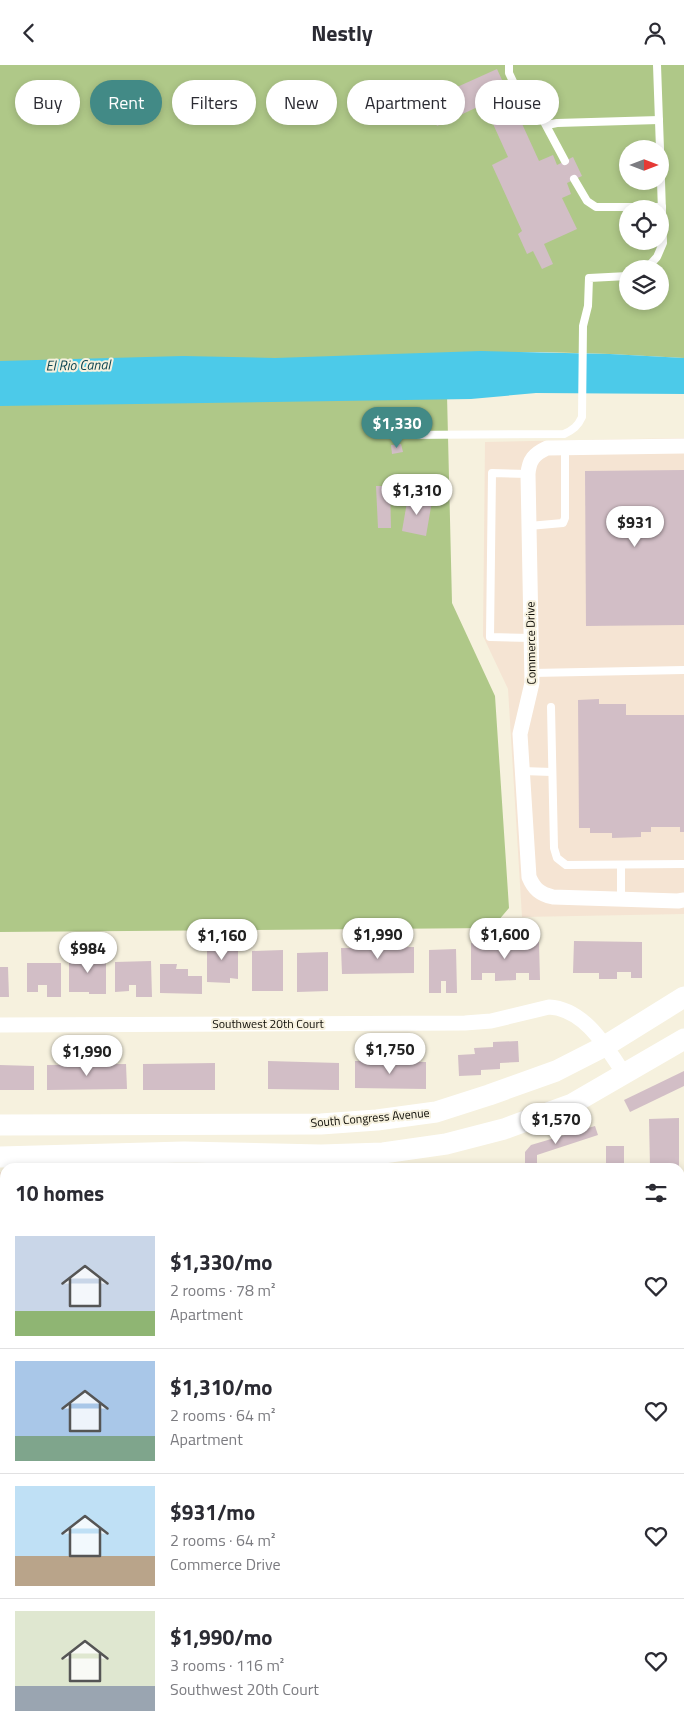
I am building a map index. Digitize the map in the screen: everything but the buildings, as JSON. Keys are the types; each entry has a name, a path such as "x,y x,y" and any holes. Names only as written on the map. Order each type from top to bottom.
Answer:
{"main road":[{"name":"South Congress Avenue","path":"0,1125 321,1124 377,1120 436,1112 556,1071 605,1046 684,997"},
{"path":"0,1157 184,1152 321,1155 374,1154 446,1144 504,1129 572,1104 625,1075 684,1039"}],"street":[{"name":"Commerce Drive","path":"684,446 546,448 533,457 529,465 528,474 532,673 531,692 524,712 520,734 529,877 532,885 545,895 554,897 684,900"},
{"name":"Southwest 20th Court","path":"0,1025 465,1023 491,1021 549,1007 568,1010 576,1015 605,1046 625,1075"},
{"path":"184,1123 184,1152"}],"lane":[{"path":"509,65 509,73 512,80"},
{"path":"657,65 660,140"},
{"path":"559,123 659,120"},
{"path":"547,125 565,161"},
{"path":"574,179 587,201 596,207 619,207"},
{"path":"405,435 564,434 572,431 582,417 583,326 588,306 589,278 619,276"},
{"path":"529,526 564,523 566,518 565,448"},
{"path":"528,474 492,473 490,637 531,638"},
{"path":"532,673 684,670"},
{"path":"551,707 554,848 557,858 566,865 684,864"},
{"path":"522,771 552,772"},
{"path":"621,865 621,899"}],"shaded area":[{"path":"684,438 684,914 522,917 508,689 483,636 485,442"}],"green space":[{"path":"0,65 684,65 684,358 540,352 446,353 452,603 495,696 509,908 492,928 0,932"}],"water":[{"name":"El Rio Canal","path":"481,351 684,358 684,394 536,393 471,399 0,406 0,361 183,356 275,358"}]}
